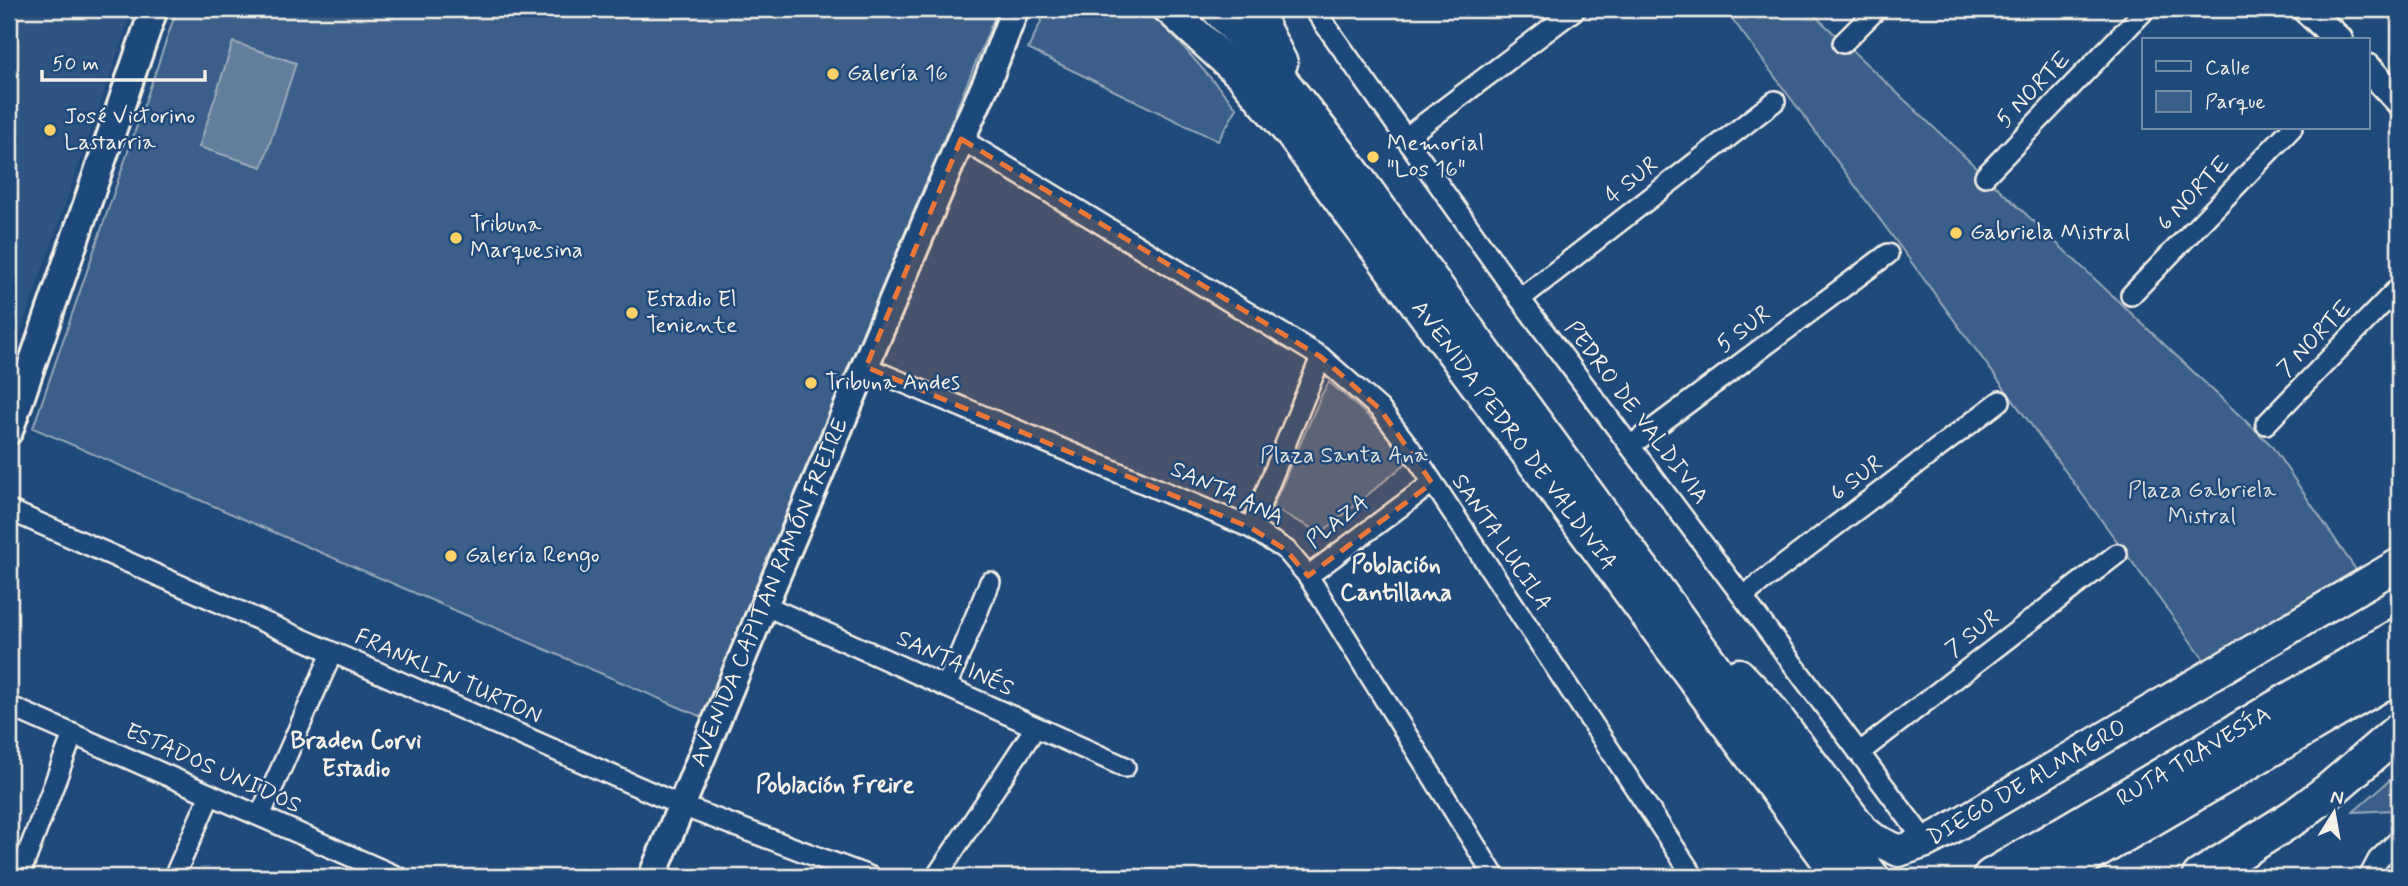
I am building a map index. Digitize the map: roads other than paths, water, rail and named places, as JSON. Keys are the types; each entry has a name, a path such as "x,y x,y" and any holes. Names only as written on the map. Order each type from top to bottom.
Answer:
{"highway":[{"name":"RUTA TRAVESÍA","path":"1991,877 2399,636"},
{"name":"RUTA TRAVESÍA","path":"2051,877 2399,673"},
{"path":"2200,877 2296,816 2399,731"}],"main road":[{"path":"9,431 154,9"},
{"name":"AVENIDA CAPITÁN RAMÓN FREIRE","path":"652,877 764,605 989,77 1015,9"},
{"name":"AVENIDA CAPITÁN RAMÓN FREIRE","path":"989,77 1034,9"},
{"name":"AVENIDA PEDRO DE VALDIVIA","path":"1169,9 1241,75 1284,126 1833,873"},
{"name":"AVENIDA PEDRO DE VALDIVIA","path":"1216,9 1256,49 1303,104 1762,731 1874,877"},
{"name":"AVENIDA PEDRO DE VALDIVIA","path":"1255,9 1303,104"},
{"path":"2306,9 2337,38"},
{"path":"2370,70 2399,101"},
{"name":"DIEGO DE ALMAGRO","path":"1677,614 1766,702 1863,830 1874,839 1899,850 1926,842 2399,564"}],"street":[{"name":"PEDRO DE VALDIVIA","path":"1314,9 1520,299 1926,842"},
{"path":"1405,138 1576,9"},
{"path":"1843,43 1877,9"},
{"name":"5 NORTE","path":"1985,176 2147,9"},
{"name":"4 SUR","path":"1520,299 1775,100"},
{"name":"6 NORTE","path":"2131,295 2290,130"},
{"name":"SANTA LUCILA","path":"961,139 1321,357 1380,408 1399,432 1693,877"},
{"name":"5 SUR","path":"1630,446 1888,254"},
{"name":"7 NORTE","path":"2266,424 2399,287"},
{"path":"1251,528 1321,357"},
{"name":"SANTA ANA","path":"866,367 1251,528 1286,550 1308,576 1495,877"},
{"name":"6 SUR","path":"1743,596 2000,401"},
{"name":"PLAZA","path":"1308,576 1432,483"},
{"name":"FRANKLIN TURTON","path":"9,510 682,806 871,877"},
{"name":"7 SUR","path":"1859,752 2117,554"},
{"path":"946,687 990,582"},
{"name":"SANTA INÉS","path":"764,605 1125,767"},
{"path":"260,816 332,653"},
{"name":"ESTADOS UNIDOS","path":"9,706 398,877"},
{"path":"936,877 1035,728"},
{"path":"19,877 73,734"},
{"path":"174,877 210,795"},
{"path":"2369,877 2378,860 2399,840"}],"place":[{"name":"Galería 16","path":"833,74"},
{"name":"José Victorino Lastarria","path":"50,130"},
{"name":"Memorial \"Los 16\"","path":"1373,157"},
{"name":"Gabriela Mistral","path":"1956,233"},
{"name":"Tribuna Marquesina","path":"456,238"},
{"name":"Estadio El Teniente","path":"632,313"},
{"name":"Tribuna Andes","path":"811,383"},
{"name":"Galería Rengo","path":"451,556"}],"district":[{"name":"Población Cantillana","path":"1396,579"},
{"name":"Braden Corvi Estadio","path":"356,755"},
{"name":"Población Freire","path":"835,785"}],"park label":[{"name":"Plaza Santa Ana","path":"1344,456"},
{"name":"Plaza Gabriela Mistral","path":"2202,504"}]}
